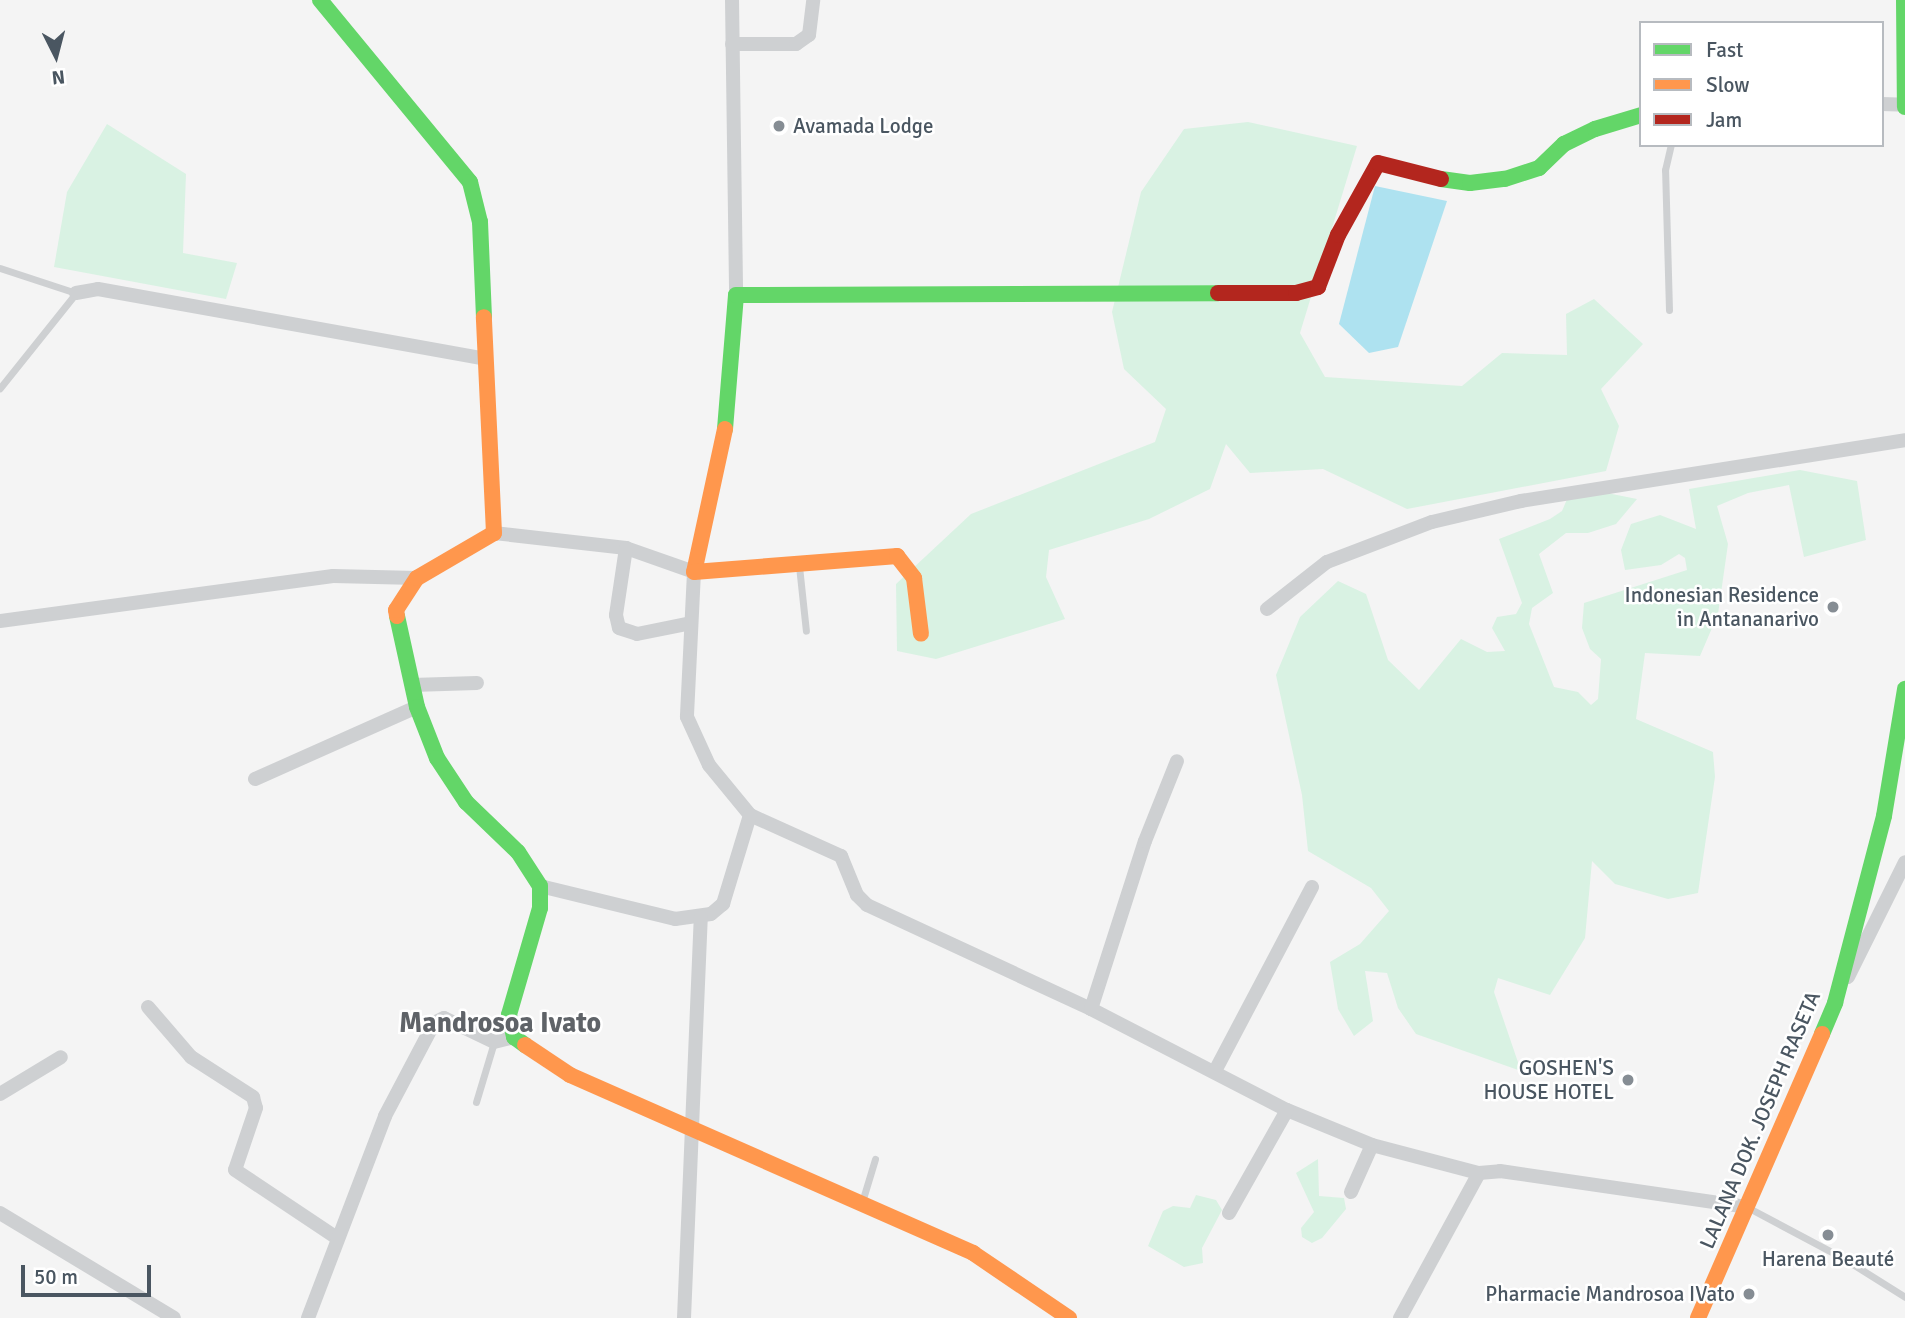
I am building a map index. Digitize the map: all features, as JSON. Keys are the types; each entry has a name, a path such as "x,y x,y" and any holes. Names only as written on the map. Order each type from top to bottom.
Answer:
{"street":[{"path":"320,0 414,108 470,182 480,222 494,533"},
{"path":"732,0 736,295 730,408 694,572 687,717 709,765 750,816 841,856 856,895 867,905 1091,1009 1287,1110 1372,1145 1479,1173 1500,1171 1746,1207"},
{"path":"732,44 796,44 809,35 813,0"},
{"path":"1884,104 1905,106 1904,0"},
{"path":"736,295 1296,293 1318,286 1338,234 1378,163 1429,178 1469,183 1505,179 1539,168 1564,144 1595,129 1639,116"},
{"path":"76,293 98,289 486,359"},
{"path":"1268,609 1327,562 1432,522 1521,501 1905,440"},
{"path":"921,634 914,578 897,556 694,572 626,548 494,533 417,578 396,610 417,707 437,758 466,802 518,852 540,886 540,908 509,1015 514,1037 570,1075 973,1253 1069,1318"},
{"path":"626,548 616,615 619,628 636,634 691,623"},
{"path":"0,621 333,576 417,578"},
{"path":"412,685 477,683"},
{"name":"LALANA DOK. JOSEPH RASETA","path":"1698,1318 1835,1003 1884,816 1905,689"},
{"path":"255,779 417,707"},
{"path":"1091,1009 1144,841 1177,761"},
{"path":"540,886 675,919 701,917 723,904 750,816"},
{"path":"1835,1003 1901,878 1905,862"},
{"path":"1215,1071 1312,887"},
{"path":"684,1318 690,1126 701,917"},
{"path":"148,1007 191,1057 253,1097 256,1108 234,1170 337,1238"},
{"path":"307,1318 385,1116 434,1023 444,1018 494,1042 514,1037"},
{"path":"0,1094 61,1058"},
{"path":"1228,1213 1287,1110"},
{"path":"1351,1192 1372,1145"},
{"path":"1400,1318 1479,1173"},
{"path":"0,1213 174,1318"}],"lane":[{"path":"1669,310 1665,170 1671,147"},
{"path":"0,268 76,293 0,388"},
{"path":"799,564 806,631"},
{"path":"476,1102 494,1042"},
{"path":"862,1203 876,1159"},
{"path":"1746,1207 1843,1258 1905,1297"}],"green space":[{"path":"1248,122 1357,146 1300,333 1325,377 1462,386 1502,353 1567,355 1566,314 1594,299 1643,344 1601,389 1619,426 1606,471 1407,509 1323,469 1250,473 1226,444 1210,489 1149,519 1049,550 1046,577 1065,619 936,659 897,651 896,584 971,514 1155,442 1166,409 1124,369 1112,312 1141,192 1184,129"},
{"path":"107,124 186,174 183,253 237,263 226,299 54,267 67,192"},
{"path":"1800,470 1857,481 1866,540 1804,557 1789,485 1748,493 1717,506 1728,544 1718,614 1700,656 1645,653 1636,719 1713,752 1715,777 1698,893 1668,899 1615,884 1592,861 1585,938 1550,995 1498,978 1494,992 1521,1071 1416,1034 1398,1008 1387,973 1365,971 1373,1021 1354,1036 1338,1009 1330,962 1360,944 1389,911 1371,888 1308,851 1302,795 1276,675 1300,617 1338,581 1366,594 1388,660 1419,690 1461,639 1487,652 1505,651 1492,628 1497,617 1516,614 1522,603 1499,539 1550,519 1562,511 1568,497 1607,493 1637,499 1616,524 1588,533 1566,533 1539,554 1553,593 1532,608 1529,624 1554,687 1578,692 1591,705 1598,699 1601,659 1590,649 1582,628 1584,603 1687,570 1685,558 1679,554 1661,565 1625,570 1621,550 1631,524 1660,515 1696,529 1689,489"},
{"path":"1318,1159 1319,1196 1344,1198 1346,1209 1322,1238 1312,1243 1302,1237 1301,1228 1314,1212 1296,1173"},
{"path":"1196,1195 1216,1200 1222,1210 1202,1248 1203,1263 1184,1267 1148,1246 1163,1211 1173,1206 1190,1208"}],"water":[{"path":"1375,186 1447,201 1398,347 1369,353 1339,324"}],"traffic: fast":[{"path":"320,0 470,182 480,222 484,317"},
{"path":"1904,0 1905,107"},
{"path":"1441,179 1470,183 1505,179 1539,168 1564,144 1595,129 1639,116"},
{"path":"725,429 736,295 1218,293"},
{"path":"397,616 417,707 437,758 466,802 518,852 540,886 540,908 509,1015 514,1037 525,1045"},
{"path":"1822,1034 1835,1003 1884,816 1905,689"}],"traffic: slow":[{"path":"397,616 396,610 417,578 494,533 484,317"},
{"path":"725,429 694,572 897,556 914,578 921,634"},
{"path":"1698,1318 1822,1034"},
{"path":"525,1045 570,1075 973,1253 1069,1318"}],"traffic: jam":[{"path":"1218,293 1296,293 1318,287 1338,235 1378,163 1441,179"}],"place":[{"name":"Avamada Lodge","path":"779,126"},
{"name":"Indonesian Residence in Antananarivo","path":"1833,607"},
{"name":"GOSHEN'S HOUSE HOTEL","path":"1628,1080"},
{"name":"Harena Beauté","path":"1828,1235"},
{"name":"Pharmacie Mandrosoa IVato","path":"1749,1294"}],"district":[{"name":"Mandrosoa Ivato","path":"500,1023"}]}
